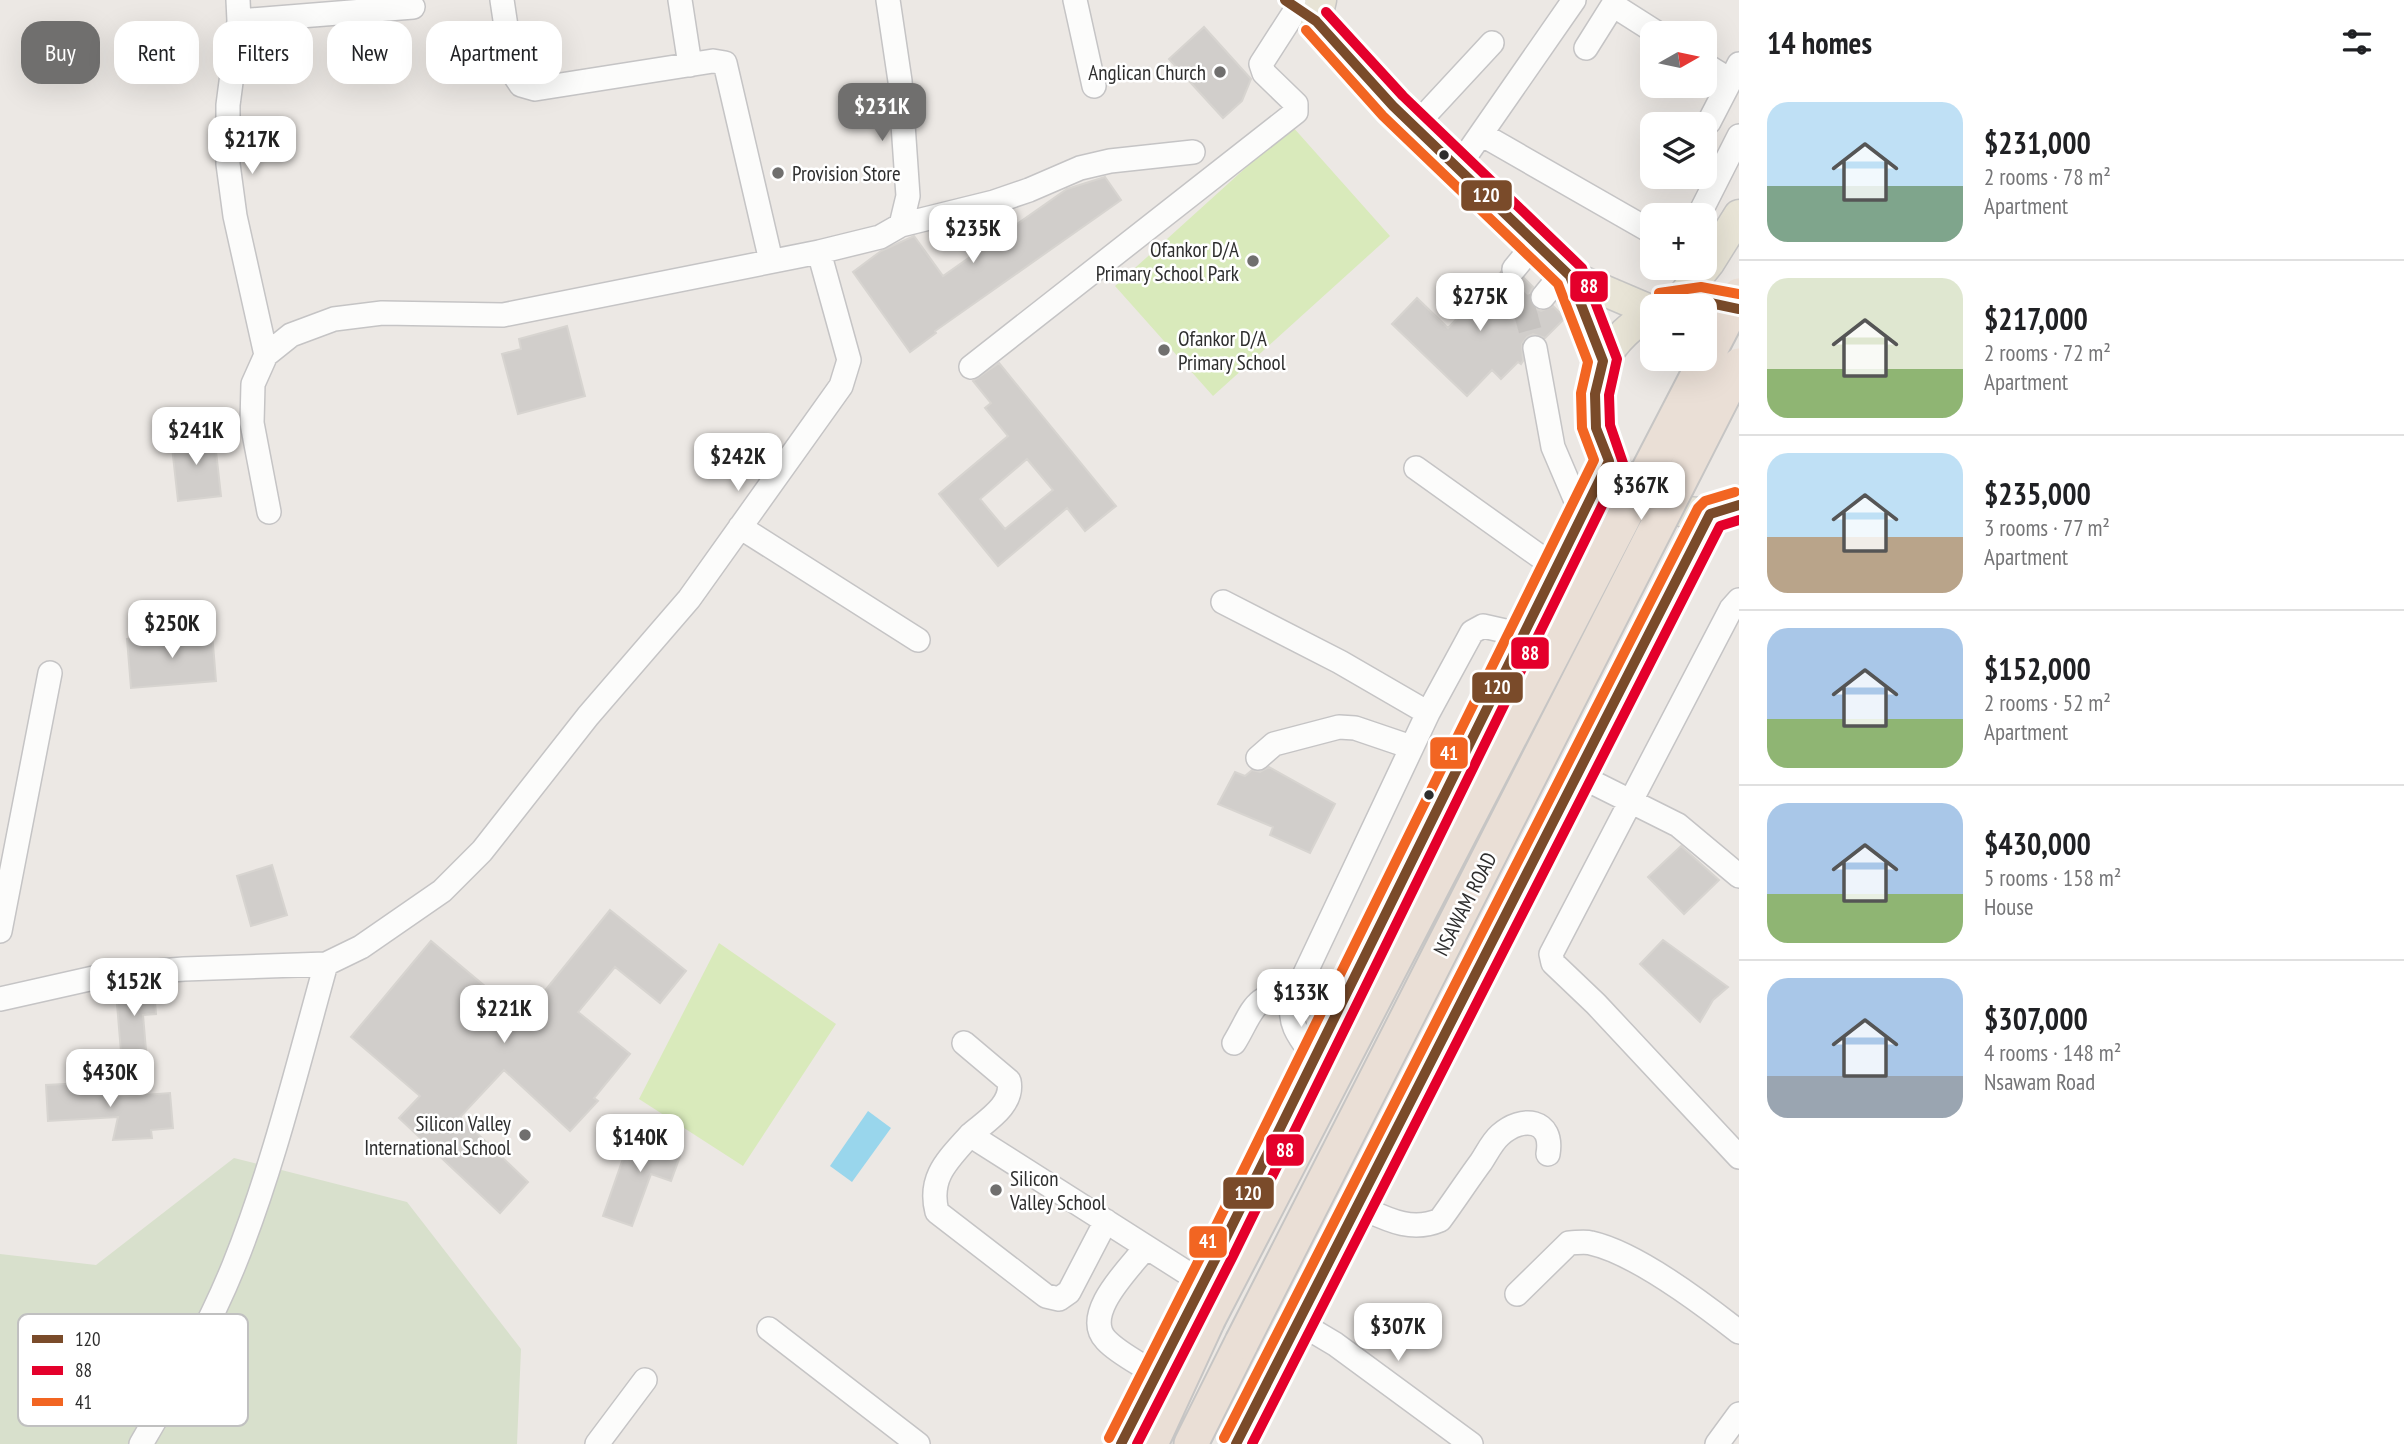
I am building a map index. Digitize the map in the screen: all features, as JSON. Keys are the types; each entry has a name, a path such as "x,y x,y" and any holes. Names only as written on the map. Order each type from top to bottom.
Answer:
{"highway":[{"name":"NSAWAM ROAD","path":"1151,1444 1208,1320 1739,295"},
{"name":"NSAWAM ROAD","path":"1191,1444 1739,365"}],"main road":[{"path":"1305,7 1393,106 1567,273 1604,361"},
{"path":"1675,294 1709,263 1739,215"},
{"path":"1567,273 1640,299"},
{"path":"1717,302 1723,302 1739,310"},
{"path":"1640,321 1624,332 1604,361 1595,394 1596,428 1609,460 1634,490 1668,508 1710,514 1739,505"},
{"path":"1121,1444 1315,1058 1609,460"},
{"path":"1236,1444 1710,514"}],"street":[{"path":"502,0 513,73 521,85 535,89 713,61 725,63 771,261"},
{"path":"680,0 690,65"},
{"path":"888,0 900,80 908,196 901,225"},
{"path":"1075,0 1094,86"},
{"path":"1458,167 1574,0"},
{"path":"1586,48 1615,3 1640,21"},
{"path":"266,355 235,216 228,164 228,105 238,10 413,7"},
{"path":"971,367 1296,112 1296,104 1264,73 1261,64 1305,7"},
{"path":"1415,126 1492,43"},
{"path":"1714,112 1735,72 1717,67"},
{"path":"1481,134 1640,225"},
{"path":"1705,203 1739,136"},
{"path":"269,512 252,423 253,384 266,355 291,335 334,319 382,313 503,315 818,252 880,237 901,225 994,202 1080,168 1100,163 1192,152"},
{"path":"1514,269 1536,242"},
{"path":"0,999 107,975 184,969 326,964 361,947 442,891 482,851 588,716 689,598 841,386 849,360 818,252"},
{"path":"1543,297 1567,273"},
{"path":"1535,348 1553,447 1582,515"},
{"path":"1416,468 1556,568"},
{"path":"740,527 918,640"},
{"path":"1739,600 1731,609 1552,954 1553,963 1596,1004 1739,1157"},
{"path":"1223,602 1340,662 1428,713"},
{"path":"1315,1058 1294,1030 1289,1014 1293,999 1411,747 1472,632 1483,625 1523,635"},
{"path":"0,931 50,673"},
{"path":"1258,758 1274,744 1339,727 1355,728 1411,747"},
{"path":"1578,775 1678,825 1739,876"},
{"path":"211,1314 234,1265 279,1130 326,964"},
{"path":"1234,1043 1259,1001 1267,995 1293,999"},
{"path":"964,1043 1009,1081 1010,1088 1006,1102 970,1135 946,1163 934,1184 932,1194 937,1212 1046,1296 1059,1299 1069,1292 1106,1222"},
{"path":"1358,1206 1392,1222 1410,1226 1428,1225 1440,1220 1499,1135 1515,1126 1530,1122 1543,1128 1550,1141 1548,1154"},
{"path":"970,1135 1203,1283"},
{"path":"1517,1294 1569,1243 1589,1242 1622,1255 1694,1296 1739,1332"},
{"path":"1146,1247 1100,1309 1099,1324 1105,1339 1157,1375"},
{"path":"1298,1322 1335,1344 1471,1444"},
{"path":"769,1329 918,1444"},
{"path":"597,1444 645,1380"},
{"path":"1717,1444 1739,1414"},
{"path":"141,1444 152,1426"}],"green space":[{"name":"Ofankor D/A Primary School Park","path":"1292,126 1390,236 1213,396 1115,286"},
{"path":"719,943 836,1024 743,1166 639,1099"},
{"path":"234,1158 407,1202 521,1349 517,1444 0,1444 0,1254 96,1265"}],"water":[{"path":"868,1111 891,1128 852,1182 830,1166"}],"building":[{"path":"1204,27 1251,79 1242,101 1223,118 1169,59"},
{"path":"1105,177 1121,200 935,331 936,333 910,352 853,272 881,251 914,236 943,276 1067,189"},
{"path":"1501,272 1506,280 1512,283 1524,278 1533,287 1529,295 1535,308 1541,311 1553,306 1565,318 1545,338 1533,334 1527,337 1522,344 1521,364 1518,362 1501,379 1492,370 1467,396 1392,324 1417,298 1448,328"},
{"path":"567,326 585,396 518,414 502,354 521,349 519,339"},
{"path":"999,363 1116,506 1085,531 1067,508 998,566 939,494 1008,436 985,408 991,403 973,381","holes":["1027,459 1053,490 1005,529 980,499"]},
{"path":"214,433 221,496 178,501 171,438"},
{"path":"212,632 216,681 131,688 127,639"},
{"path":"1269,767 1335,804 1310,853 1270,835 1273,827 1218,804 1235,772 1245,776 1252,770 1260,772"},
{"path":"1681,846 1719,880 1684,914 1648,877"},
{"path":"272,865 287,915 251,926 237,876"},
{"path":"610,910 686,971 660,1003 615,967 578,1012 630,1054 594,1098 598,1101 570,1131 504,1070 460,1117 528,1182 500,1213 399,1118 420,1096 351,1037 431,941 523,1018"},
{"path":"1663,940 1728,987 1713,1000 1700,1022 1640,964"},
{"path":"154,989 156,1014 143,1015 146,1050 121,1052 116,992"},
{"path":"103,1082 104,1098 170,1093 173,1128 151,1130 152,1138 113,1140 118,1117 48,1121 46,1085"},
{"path":"633,1130 683,1148 671,1181 651,1174 632,1226 603,1216"}],"tunnel":[{"path":"1514,269 1509,281 1510,294 1524,308 1536,304 1543,297"},
{"path":"1524,308 1535,348"}],"transit line":[{"name":"120","path":"1121,1444 1220,1250 1609,461 1596,428 1595,394 1603,361 1570,276 1393,106 1316,21 1285,0"},
{"name":"88","path":"1137,1444 1233,1256 1623,463 1610,425 1609,395 1617,359 1582,268 1403,96 1326,12"},
{"name":"41","path":"1109,1438 1594,460 1582,428 1581,393 1588,362 1558,284 1383,116 1306,30"},
{"name":"41","path":"1659,293 1701,287 1739,294"},
{"name":"120","path":"1717,304 1739,309"},
{"name":"41","path":"1224,1438 1698,508 1705,501 1735,492"},
{"name":"120","path":"1236,1444 1710,514 1739,505"},
{"name":"88","path":"1252,1444 1720,526 1739,520"}],"place":[{"name":"Anglican Church","path":"1220,72"},
{"name":"Provision Store","path":"778,173"},
{"name":"Ofankor D/A Primary School Park","path":"1253,261"},
{"name":"Ofankor D/A Primary School","path":"1164,350"},
{"name":"Silicon Valley International School","path":"525,1135"},
{"name":"Silicon Valley School","path":"996,1190"}]}
